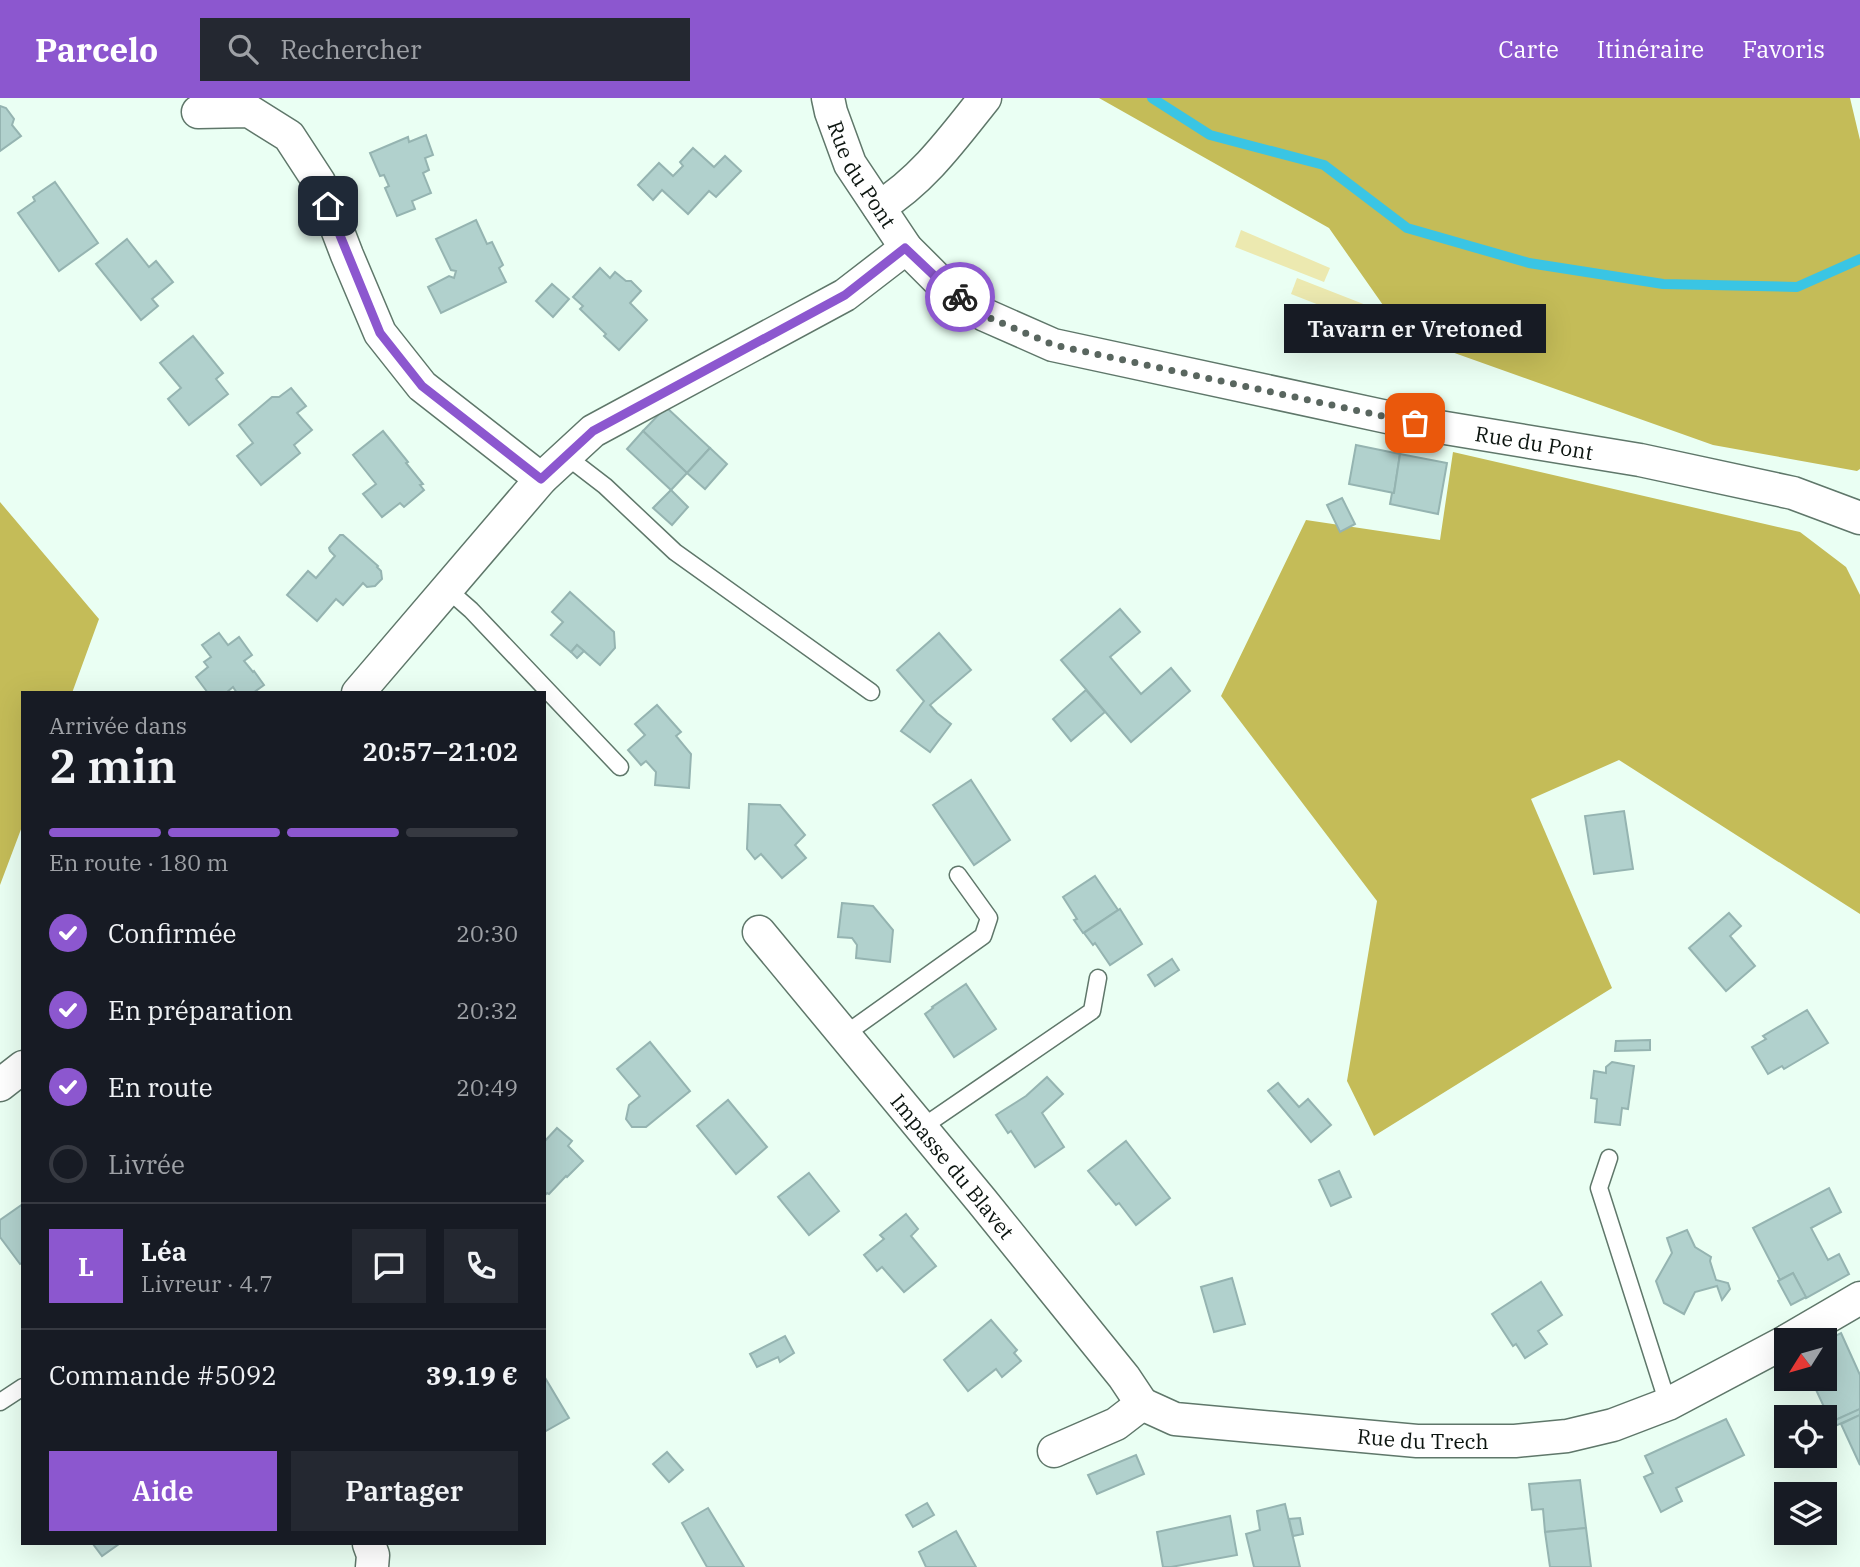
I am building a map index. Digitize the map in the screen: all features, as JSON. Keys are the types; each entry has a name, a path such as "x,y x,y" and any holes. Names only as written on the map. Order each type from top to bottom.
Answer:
{"street":[{"name":"Rue du Pont","path":"828,98 850,164 905,248 942,283 985,316 1054,345 1415,423 1678,468 1793,493 1860,518"},
{"path":"879,207 917,178 985,98"},
{"path":"198,112 248,111 289,136 319,182 380,333 422,386 541,479"},
{"path":"360,691 541,479 593,431 845,295 905,248"},
{"name":"Impasse du Blavet","path":"759,932 1124,1377 1142,1404"},
{"path":"0,1085 21,1069"},
{"name":"Rue du Trech","path":"1809,1328 1860,1298"},
{"name":"Rue du Trech","path":"1142,1404 1175,1419 1417,1441 1515,1441 1567,1436 1614,1425 1668,1404 1774,1348"},
{"path":"1054,1451 1116,1424 1142,1404"},
{"path":"369,1545 373,1556 372,1567"}],"lane":[{"path":"566,456 605,486 675,552 871,692"},
{"path":"447,589 471,610 620,767"},
{"path":"844,1035 983,936 989,918 958,875"},
{"path":"920,1128 1092,1011 1098,978"},
{"path":"1609,1158 1599,1188 1668,1404"},
{"path":"0,1402 21,1388"}],"shaded area":[{"path":"1099,98 1850,98 1860,140 1860,469 1857,471 1713,445 1404,335 1329,228"},
{"path":"1241,230 1330,268 1324,282 1235,247"},
{"path":"1297,278 1389,314 1383,330 1291,294"},
{"path":"1453,452 1800,532 1846,567 1860,595 1860,914 1619,760 1531,799 1612,988 1374,1136 1347,1081 1377,901 1221,696 1306,520 1440,540"},
{"path":"0,502 99,619 73,691 21,691 21,829 0,885"}],"building":[{"path":"0,106 6,108 14,119 12,125 21,136 0,151"},
{"path":"426,135 433,155 425,158 429,170 423,173 431,193 412,201 415,209 397,216 385,188 389,186 384,175 380,176 370,153 408,137 409,142"},
{"path":"693,148 714,167 725,156 741,171 716,197 709,191 688,214 662,190 653,200 638,185 659,163 673,176 683,166 680,162"},
{"path":"55,182 98,243 59,271 18,213 35,201 33,197"},
{"path":"476,220 487,244 492,242 503,265 499,268 506,282 441,313 428,287 449,276 454,278 456,271 451,270 436,239"},
{"path":"127,239 149,267 156,261 173,282 152,299 158,306 141,320 96,264"},
{"path":"600,268 610,278 615,272 626,281 631,281 641,291 630,303 647,320 619,350 580,309 583,306 573,297"},
{"path":"552,284 569,299 553,317 536,301"},
{"path":"193,336 223,373 216,379 228,394 189,425 168,399 181,388 160,363"},
{"path":"291,388 306,406 297,413 312,430 294,445 300,453 261,485 237,456 253,443 239,425 272,397 279,397"},
{"path":"666,407 710,448 687,473 643,431"},
{"path":"383,431 408,462 406,463 423,484 420,485 424,490 404,507 400,503 382,517 363,494 376,484 353,455"},
{"path":"643,431 687,473 671,490 627,449"},
{"path":"1356,445 1400,454 1394,493 1349,484"},
{"path":"710,448 727,464 705,489 687,473"},
{"path":"1400,454 1447,463 1438,514 1390,504"},
{"path":"671,490 688,507 672,525 653,508"},
{"path":"1342,498 1355,524 1340,532 1327,505"},
{"path":"340,535 378,566 382,579 375,586 367,587 363,583 343,605 336,599 317,621 287,595 308,571 316,578 335,556 329,548"},
{"path":"570,592 614,632 615,648 600,665 577,645 571,652 551,635 563,622 552,612"},
{"path":"1120,609 1140,632 1110,657 1141,694 1171,668 1190,691 1131,742 1061,660"},
{"path":"219,633 228,645 239,637 252,655 244,661 264,685 256,691 236,691 233,687 228,691 206,691 196,677 208,667 204,662 211,657 202,645"},
{"path":"939,633 971,670 930,705 951,724 930,752 901,731 924,701 897,670"},
{"path":"577,645 584,651 577,658 571,652"},
{"path":"1086,690 1105,712 1071,741 1053,719"},
{"path":"657,705 681,732 676,736 691,754 689,788 655,785 656,772 646,761 641,765 628,750 645,735 635,724"},
{"path":"971,780 1010,840 974,865 933,805"},
{"path":"749,804 780,805 805,835 795,845 806,858 782,878 761,854 755,859 747,849"},
{"path":"1624,811 1633,869 1594,874 1585,816"},
{"path":"1095,876 1118,910 1083,933 1063,897"},
{"path":"842,903 873,906 893,930 890,962 856,958 857,945 852,938 838,937"},
{"path":"1120,909 1142,944 1110,965 1095,943 1093,945 1084,933"},
{"path":"1729,913 1741,926 1730,936 1755,966 1726,991 1689,948"},
{"path":"1172,959 1179,970 1155,986 1148,975"},
{"path":"966,984 996,1029 954,1057 925,1014"},
{"path":"1807,1010 1828,1043 1784,1069 1782,1066 1768,1074 1752,1047 1766,1039 1763,1036"},
{"path":"1650,1040 1650,1050 1615,1051 1616,1041"},
{"path":"650,1042 690,1091 646,1127 632,1127 626,1119 629,1105 640,1096 617,1069"},
{"path":"1612,1062 1634,1066 1628,1109 1622,1108 1620,1125 1595,1122 1597,1099 1591,1098 1594,1071 1606,1073 1606,1067"},
{"path":"1047,1077 1063,1094 1042,1113 1064,1147 1035,1167 1011,1131 1008,1133 996,1115 1026,1096"},
{"path":"1278,1083 1299,1107 1308,1099 1331,1125 1311,1142 1268,1091"},
{"path":"728,1100 767,1147 736,1174 697,1126"},
{"path":"557,1128 572,1141 568,1146 583,1161 549,1194 546,1194 546,1140"},
{"path":"1126,1141 1170,1198 1136,1225 1088,1171"},
{"path":"1339,1171 1351,1197 1331,1206 1319,1180"},
{"path":"809,1173 839,1211 809,1235 778,1197"},
{"path":"1829,1188 1841,1212 1811,1228 1828,1260 1839,1254 1849,1274 1806,1298 1793,1273 1780,1280 1753,1228"},
{"path":"21,1205 20,1264 0,1237 0,1220"},
{"path":"906,1214 918,1229 911,1236 936,1266 904,1292 882,1267 877,1271 864,1255 884,1239 880,1235"},
{"path":"1687,1230 1695,1247 1711,1257 1716,1280 1728,1283 1730,1289 1722,1300 1717,1286 1695,1292 1684,1314 1664,1303 1656,1281 1672,1253 1667,1238"},
{"path":"1793,1273 1806,1297 1791,1305 1778,1281"},
{"path":"1232,1278 1245,1324 1214,1332 1201,1287"},
{"path":"1541,1282 1562,1315 1538,1331 1547,1344 1525,1358 1516,1344 1513,1346 1492,1314"},
{"path":"991,1320 1017,1350 1014,1353 1021,1361 1002,1377 996,1369 968,1391 944,1360"},
{"path":"1841,1333 1860,1375 1860,1409 1837,1419 1837,1405 1823,1405 1817,1391 1838,1391 1838,1334"},
{"path":"785,1336 794,1353 780,1362 778,1357 757,1367 750,1354"},
{"path":"546,1379 569,1418 546,1431"},
{"path":"1860,1409 1860,1415 1837,1425 1837,1419"},
{"path":"1860,1415 1860,1465 1841,1424"},
{"path":"1726,1419 1744,1455 1676,1488 1682,1501 1661,1512 1644,1477 1653,1473 1645,1456"},
{"path":"667,1452 683,1470 669,1482 653,1464"},
{"path":"1136,1455 1144,1474 1097,1494 1088,1475"},
{"path":"1580,1480 1586,1528 1545,1532 1543,1509 1532,1510 1529,1484"},
{"path":"927,1503 934,1515 913,1527 906,1515"},
{"path":"1285,1504 1300,1567 1254,1567 1246,1534 1260,1530 1257,1511"},
{"path":"708,1508 744,1567 707,1567 682,1523"},
{"path":"1230,1516 1237,1555 1163,1567 1157,1532"},
{"path":"1300,1518 1303,1534 1293,1536 1289,1519"},
{"path":"1586,1528 1591,1567 1550,1567 1545,1532"},
{"path":"956,1531 976,1567 926,1567 919,1552"},
{"path":"94,1545 118,1545 102,1556"}],"waterway":[{"path":"1152,98 1210,135 1324,165 1407,228 1529,263 1663,284 1797,287 1860,259"}],"way so far":[{"path":"960,297 985,316 1054,345 1415,423"}],"place":[{"name":"Tavarn er Vretoned","path":"1415,423"}],"route":[{"path":"328,206 380,333 422,386 541,479 593,431 845,295 905,248 960,297"}]}
